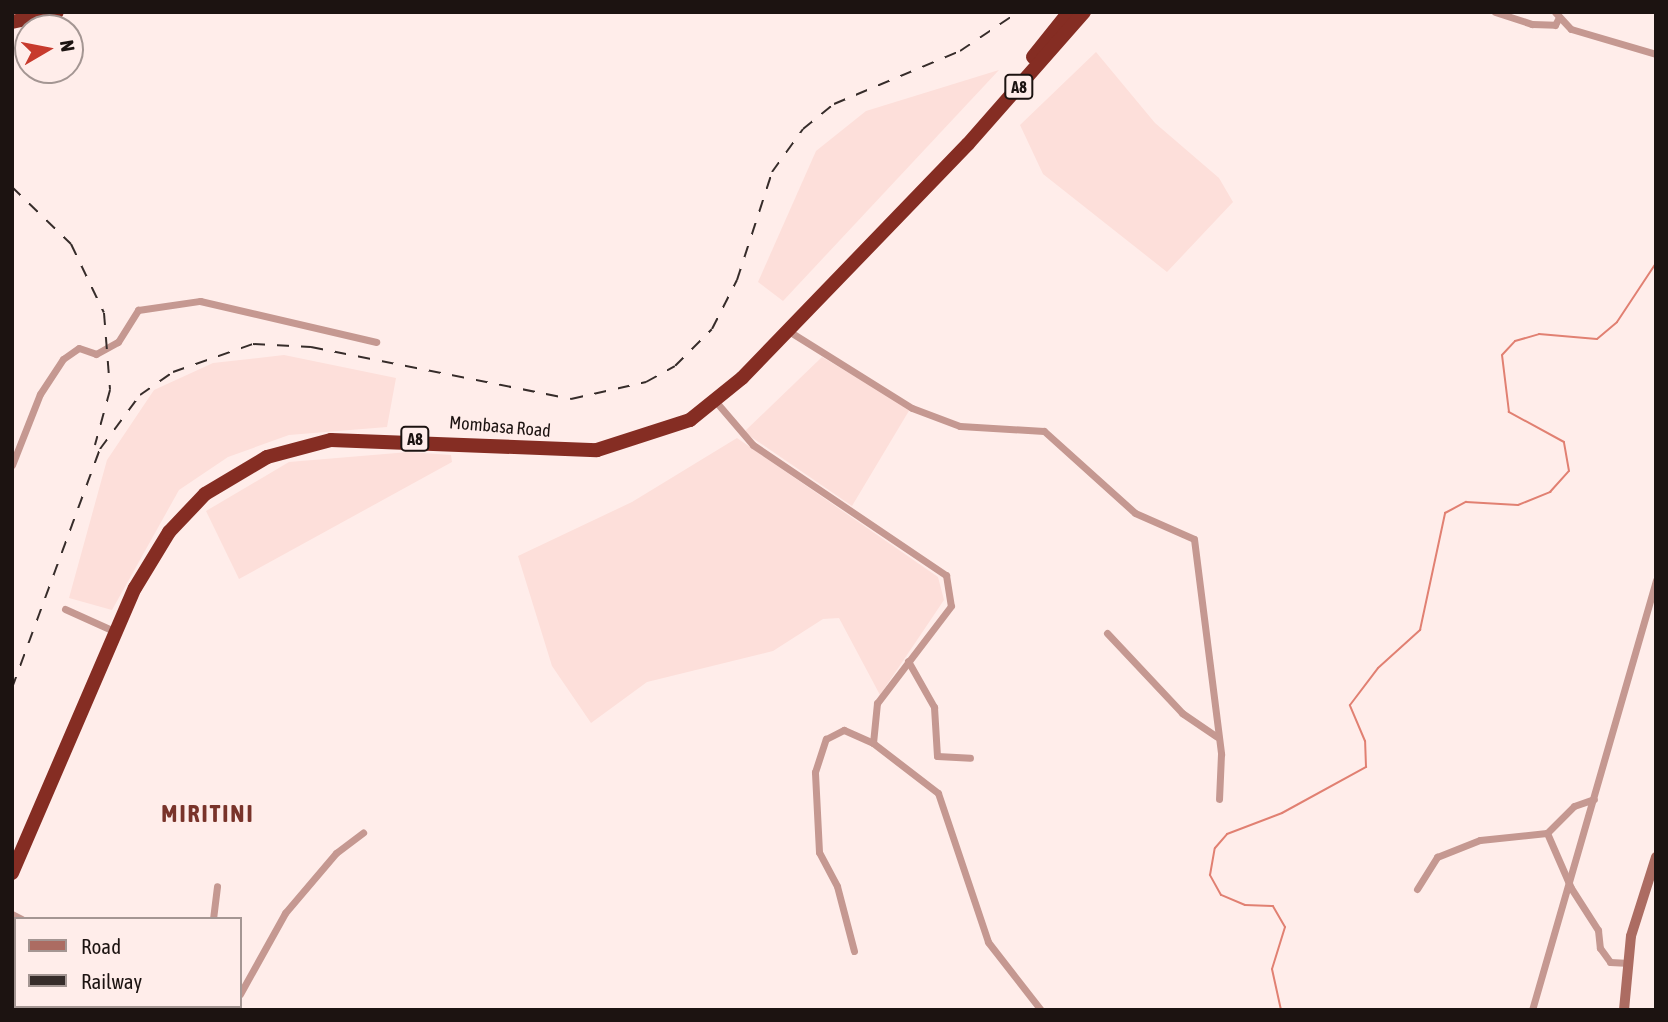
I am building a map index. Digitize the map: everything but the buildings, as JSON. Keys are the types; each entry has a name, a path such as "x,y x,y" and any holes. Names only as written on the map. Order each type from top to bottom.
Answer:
{"highway":[{"path":"12,20 29,12"},
{"path":"12,20 57,12"},
{"name":"Mombasa Road","path":"951,158 1069,12"},
{"name":"Mombasa Road","path":"12,873 117,632 161,544 192,506 220,482 284,450 381,438 597,450 650,438 717,402 951,158 1084,12"}],"main road":[{"path":"1625,1010 1629,963 1656,857"}],"street":[{"path":"1495,12 1532,24 1555,25 1557,15"},
{"path":"1557,15 1571,29 1656,54"},
{"path":"12,465 40,394 63,359 79,348 96,354 118,342 138,310 200,301 376,342"},
{"path":"786,329 912,408 960,426 1044,431 1135,513 1194,539 1218,737 1219,799"},
{"path":"717,402 753,445 946,575 951,606 877,703 873,743"},
{"path":"1532,1010 1570,888 1656,579"},
{"path":"65,609 117,632"},
{"path":"1107,633 1182,713 1218,737"},
{"path":"908,661 934,707 937,756 970,758"},
{"path":"854,951 837,886 819,852 815,772 826,739 845,730 873,743 938,793 988,942 1041,1010"},
{"path":"1417,889 1437,857 1480,840 1548,833 1574,806 1594,799"},
{"path":"242,992 297,897 363,833"},
{"path":"1548,833 1570,888 1610,962 1629,963"},
{"path":"213,917 217,886"}],"shaded area":[{"path":"1096,52 1155,123 1219,178 1233,202 1167,272 1043,174 1020,125"},
{"path":"999,70 783,301 758,282 816,151 866,111"},
{"path":"284,355 396,378 387,427 289,435 228,457 179,490 112,610 69,598 107,460 154,390 213,363"},
{"path":"822,357 910,409 852,506 744,432"},
{"path":"737,438 938,577 944,600 880,695 839,618 823,619 773,651 647,682 591,723 552,666 518,556 632,502"},
{"path":"409,452 451,455 452,462 239,579 206,511 289,462"}],"waterway":[{"path":"1281,1010 1272,969 1285,927 1273,906 1245,905 1221,895 1210,875 1215,848 1227,834 1282,813 1366,767 1365,741 1350,705 1378,668 1420,630 1445,513 1466,502 1518,505 1550,492 1569,471 1564,442 1509,412 1502,355 1515,341 1539,334 1597,339 1617,322 1656,263"}],"railway":[{"path":"12,688 100,449 140,395 173,372 253,344 311,347 571,399 646,382 675,366 712,329 737,280 772,172 803,129 834,104 960,51 1018,12"},
{"path":"12,187 71,244 104,313 110,390 95,445"}],"district":[{"name":"MIRITINI","path":"208,814"}]}
